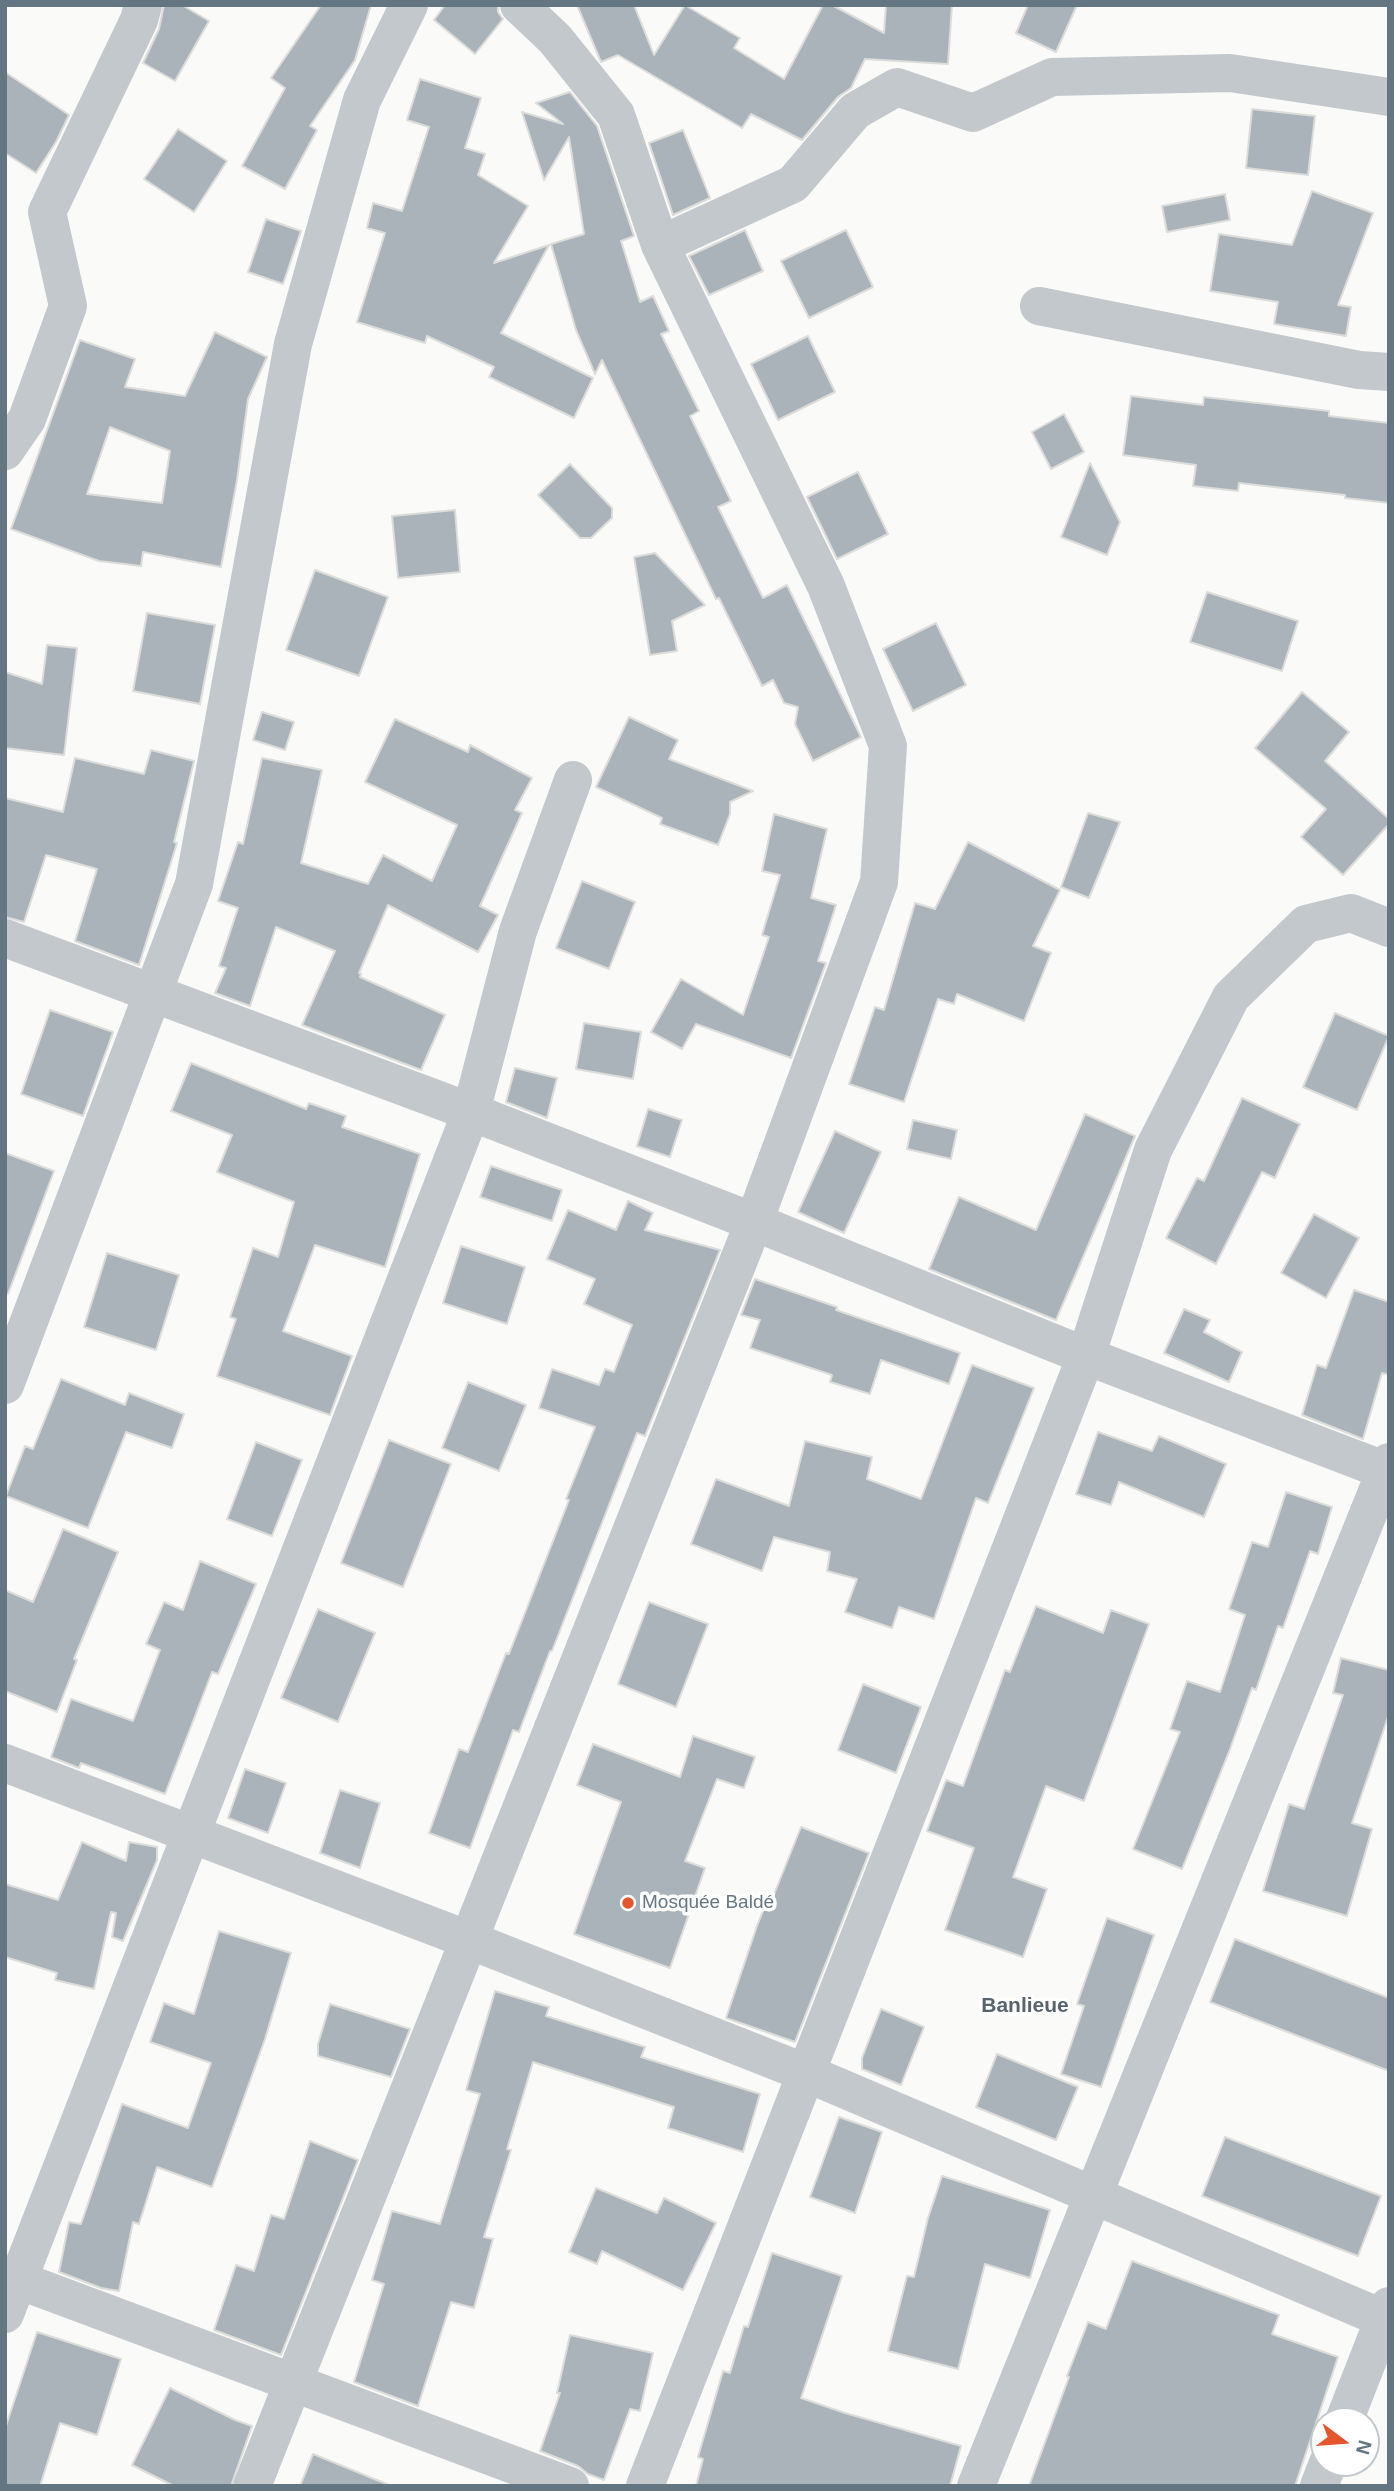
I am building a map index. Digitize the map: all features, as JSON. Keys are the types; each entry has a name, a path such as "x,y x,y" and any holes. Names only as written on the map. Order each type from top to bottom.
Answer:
{"street":[{"path":"5,451 27,419 68,306 47,212 144,5"},
{"path":"5,1385 194,884 293,344 362,100 409,5"},
{"path":"252,2486 754,1222 879,882 888,746 826,586 660,245 616,116 555,39 519,5"},
{"path":"660,245 793,184 855,111 897,87 973,113 1052,77 1230,73 1389,97"},
{"path":"1039,306 1359,370 1389,372"},
{"path":"570,2486 294,2382 10,2290 471,1112 518,931 573,780"},
{"path":"645,2486 1086,1356 1153,1150 1231,997 1306,924 1351,913 1389,928"},
{"path":"5,938 471,1112 754,1222 1086,1356 1388,1468 976,2486"},
{"path":"5,1763 469,1940 806,2073 1387,2315 1350,2407"}],"building":[{"path":"164,5 182,5 209,21 175,81 143,63 159,29"},
{"path":"321,5 371,5 355,60 310,126 317,130 285,189 242,166 285,88 271,78"},
{"path":"445,5 498,5 498,12 503,19 475,54 434,20"},
{"path":"577,5 634,5 654,55 685,5 740,38 734,48 784,79 823,5 832,5 884,33 886,5 952,5 948,64 865,59 851,88 838,97 802,140 751,114 742,128 618,55 601,62"},
{"path":"1028,5 1077,5 1056,52 1016,33"},
{"path":"5,72 69,115 36,173 5,153"},
{"path":"420,79 481,98 465,148 485,154 478,175 528,206 494,263 549,245 501,333 593,378 574,418 489,377 494,367 427,336 425,343 357,322 385,233 367,228 373,203 402,211 429,127 407,120"},
{"path":"570,92 597,126 634,236 621,241 640,302 653,296 669,331 661,334 699,411 690,416 731,501 718,507 763,598 787,585 861,737 813,761 795,724 798,707 784,703 773,680 762,686 719,598 716,599 602,360 595,374 576,330 551,244 584,234 569,137 544,180 522,112 563,124 536,103"},
{"path":"1252,109 1315,116 1308,175 1246,168"},
{"path":"178,129 227,161 194,212 144,179"},
{"path":"683,130 710,198 673,215 649,143"},
{"path":"1312,191 1373,213 1338,305 1351,307 1346,336 1274,324 1278,302 1210,291 1219,234 1292,245"},
{"path":"1225,194 1230,220 1167,232 1162,206"},
{"path":"266,219 301,231 283,284 248,272"},
{"path":"745,230 763,271 709,295 689,256"},
{"path":"846,230 873,287 809,318 781,261"},
{"path":"215,332 267,357 248,399 221,567 143,552 141,566 99,561 11,529 80,340 135,359 125,387 185,396","holes":["110,427 170,451 162,503 87,494"]},
{"path":"808,336 835,392 778,420 751,364"},
{"path":"1131,396 1203,405 1204,397 1329,411 1329,416 1389,423 1389,503 1345,498 1345,495 1239,483 1238,491 1193,486 1196,465 1123,455"},
{"path":"1064,414 1084,452 1051,469 1032,432"},
{"path":"1090,463 1120,522 1107,555 1061,537"},
{"path":"570,464 612,508 612,518 591,538 580,538 538,495"},
{"path":"858,472 888,534 837,559 807,497"},
{"path":"455,510 460,572 398,578 392,516"},
{"path":"655,553 705,605 672,621 677,651 650,655 634,557"},
{"path":"315,570 388,597 359,676 286,650"},
{"path":"1207,592 1298,621 1282,671 1190,642"},
{"path":"147,613 215,625 200,704 133,691"},
{"path":"936,623 966,685 913,711 883,649"},
{"path":"47,645 77,648 64,755 5,748 5,672 42,684"},
{"path":"1302,692 1349,732 1325,761 1389,819 1389,824 1343,875 1301,837 1326,809 1255,748"},
{"path":"262,712 294,722 285,750 253,740"},
{"path":"629,717 678,740 669,759 753,791 730,802 730,814 718,845 660,824 662,818 596,787"},
{"path":"395,719 468,752 470,745 532,778 515,810 522,813 480,906 498,915 478,952 388,905 359,973 360,977 445,1015 421,1070 302,1025 335,951 276,927 250,1006 215,993 226,968 219,966 238,908 218,901 238,842 243,844 262,758 322,770 301,863 368,884 383,855 432,881 457,825 365,782"},
{"path":"151,750 194,761 174,842 177,843 139,965 75,941 97,869 46,855 24,922 5,917 5,798 63,812 75,758 144,774"},
{"path":"1088,813 1120,822 1089,898 1061,887"},
{"path":"774,814 827,829 811,898 836,905 818,961 826,963 791,1058 696,1024 682,1049 651,1032 681,979 743,1015 769,937 762,935 780,875 762,871"},
{"path":"968,842 1060,890 1033,946 1051,953 1024,1021 957,994 954,1004 938,999 904,1102 849,1084 875,1007 884,1010 915,903 935,909"},
{"path":"582,881 635,902 609,969 556,948"},
{"path":"50,1010 113,1032 83,1116 21,1094"},
{"path":"1335,1013 1389,1036 1357,1110 1303,1087"},
{"path":"584,1023 641,1032 633,1079 576,1069"},
{"path":"191,1063 306,1109 309,1103 346,1116 342,1127 420,1154 385,1267 315,1245 283,1331 352,1356 330,1415 217,1376 236,1319 230,1317 253,1248 278,1257 294,1202 217,1172 232,1135 171,1111"},
{"path":"515,1068 557,1078 547,1118 506,1102"},
{"path":"1242,1098 1300,1124 1275,1178 1262,1172 1216,1264 1166,1238 1197,1178 1204,1181"},
{"path":"648,1109 682,1120 670,1157 637,1146"},
{"path":"1085,1114 1135,1136 1056,1320 929,1269 959,1197 1036,1230"},
{"path":"913,1120 957,1130 951,1159 907,1149"},
{"path":"835,1131 881,1152 844,1233 798,1212"},
{"path":"5,1153 54,1171 8,1294 5,1294"},
{"path":"491,1166 562,1190 552,1221 480,1197"},
{"path":"628,1201 653,1213 645,1230 720,1250 645,1436 637,1433 519,1732 513,1730 470,1848 429,1833 459,1749 468,1752 506,1653 509,1654 595,1427 539,1408 552,1369 599,1385 605,1369 614,1372 632,1325 584,1304 595,1279 547,1259 568,1210 616,1230"},
{"path":"1314,1214 1359,1238 1326,1298 1281,1273"},
{"path":"461,1246 525,1267 507,1324 443,1303"},
{"path":"107,1253 179,1275 156,1350 84,1327"},
{"path":"755,1279 960,1353 949,1384 881,1360 870,1394 830,1382 832,1375 750,1348 760,1320 741,1315"},
{"path":"1354,1290 1389,1302 1389,1375 1382,1373 1363,1439 1302,1415 1317,1365 1326,1368"},
{"path":"1184,1309 1210,1320 1204,1332 1242,1352 1229,1382 1164,1353"},
{"path":"972,1365 1034,1388 988,1503 976,1498 934,1619 899,1607 892,1628 845,1612 857,1579 827,1571 830,1552 774,1537 762,1571 691,1544 716,1479 789,1506 805,1441 872,1457 867,1479 921,1499"},
{"path":"61,1379 125,1405 129,1393 184,1414 172,1448 126,1432 88,1528 6,1496 25,1446 33,1449"},
{"path":"468,1382 526,1405 499,1471 442,1448"},
{"path":"1098,1432 1152,1451 1159,1436 1226,1464 1204,1517 1119,1482 1111,1505 1076,1494"},
{"path":"389,1440 451,1464 403,1587 341,1563"},
{"path":"256,1442 302,1460 272,1536 227,1519"},
{"path":"1286,1492 1332,1507 1318,1554 1310,1551 1283,1628 1278,1626 1256,1690 1252,1688 1182,1869 1133,1849 1180,1732 1170,1729 1187,1681 1220,1692 1245,1615 1229,1609 1252,1542 1268,1547"},
{"path":"63,1529 118,1552 74,1659 77,1660 57,1712 5,1691 5,1590 33,1602"},
{"path":"200,1561 256,1584 218,1674 212,1672 165,1794 81,1763 79,1768 51,1757 71,1699 133,1721 160,1650 146,1644 164,1602 183,1610"},
{"path":"649,1602 708,1624 676,1707 618,1684"},
{"path":"1036,1606 1103,1633 1111,1610 1149,1624 1084,1801 1046,1786 1013,1877 1047,1889 1023,1957 945,1930 974,1848 927,1831 946,1780 963,1786 1005,1670 1010,1672"},
{"path":"318,1609 375,1633 338,1722 281,1698"},
{"path":"1341,1658 1389,1670 1389,1714 1352,1823 1372,1829 1347,1916 1263,1891 1289,1804 1304,1809 1343,1695 1333,1693"},
{"path":"863,1684 921,1707 896,1773 838,1750"},
{"path":"693,1736 755,1757 744,1788 717,1779 685,1861 705,1868 670,1968 574,1934 621,1802 577,1785 593,1744 680,1777"},
{"path":"245,1769 286,1783 268,1833 228,1818"},
{"path":"340,1790 380,1803 360,1868 320,1853"},
{"path":"801,1827 869,1853 795,2042 726,2018 757,1926 769,1896 773,1897"},
{"path":"82,1842 126,1861 129,1842 157,1847 157,1860 123,1941 112,1937 116,1913 111,1912 94,1989 55,1980 57,1973 5,1957 5,1884 58,1900"},
{"path":"1107,1918 1154,1935 1101,2087 1061,2074 1084,2006 1077,2004"},
{"path":"219,1931 291,1953 265,2039 212,2187 157,2167 139,2224 133,2222 119,2291 101,2288 59,2272 69,2222 81,2224 122,2104 188,2128 211,2063 150,2042 164,2003 194,2014"},
{"path":"1235,1939 1389,1998 1389,2071 1210,2002"},
{"path":"495,1991 549,2007 546,2016 645,2047 641,2057 760,2094 743,2152 668,2128 674,2107 533,2062 507,2149 511,2150 484,2237 493,2239 474,2308 451,2302 418,2406 354,2382 384,2284 372,2280 392,2211 440,2224 480,2094 466,2090"},
{"path":"330,2004 410,2029 391,2077 318,2056 318,2044"},
{"path":"881,2009 924,2027 901,2085 862,2069 862,2058"},
{"path":"997,2054 1078,2087 1056,2140 976,2107"},
{"path":"839,2117 882,2132 855,2213 810,2197"},
{"path":"1225,2137 1381,2196 1358,2256 1202,2196"},
{"path":"310,2141 358,2160 281,2355 214,2330 236,2265 254,2271 271,2215 284,2219"},
{"path":"942,2176 1050,2210 1030,2278 985,2264 958,2369 888,2351 907,2276 914,2277 928,2218"},
{"path":"596,2188 657,2213 664,2198 716,2223 683,2290 602,2251 597,2264 569,2252"},
{"path":"772,2253 842,2276 801,2398 961,2446 950,2486 696,2486 703,2459 698,2457 723,2371 730,2373 744,2326 748,2327"},
{"path":"1132,2261 1279,2315 1272,2334 1338,2357 1321,2407 1310,2407 1310,2441 1295,2486 1029,2486 1088,2322 1106,2329"},
{"path":"37,2332 121,2359 97,2435 60,2423 40,2486 5,2486 5,2429"},
{"path":"570,2335 653,2353 640,2411 630,2409 604,2480 540,2451 560,2393 557,2393"},
{"path":"170,2388 252,2426 231,2486 174,2486 132,2465"},
{"path":"313,2454 389,2485 389,2486 300,2486"}],"place":[{"name":"Mosquée Baldé","path":"628,1903"}],"district":[{"name":"Banlieue","path":"1025,2006"}]}
